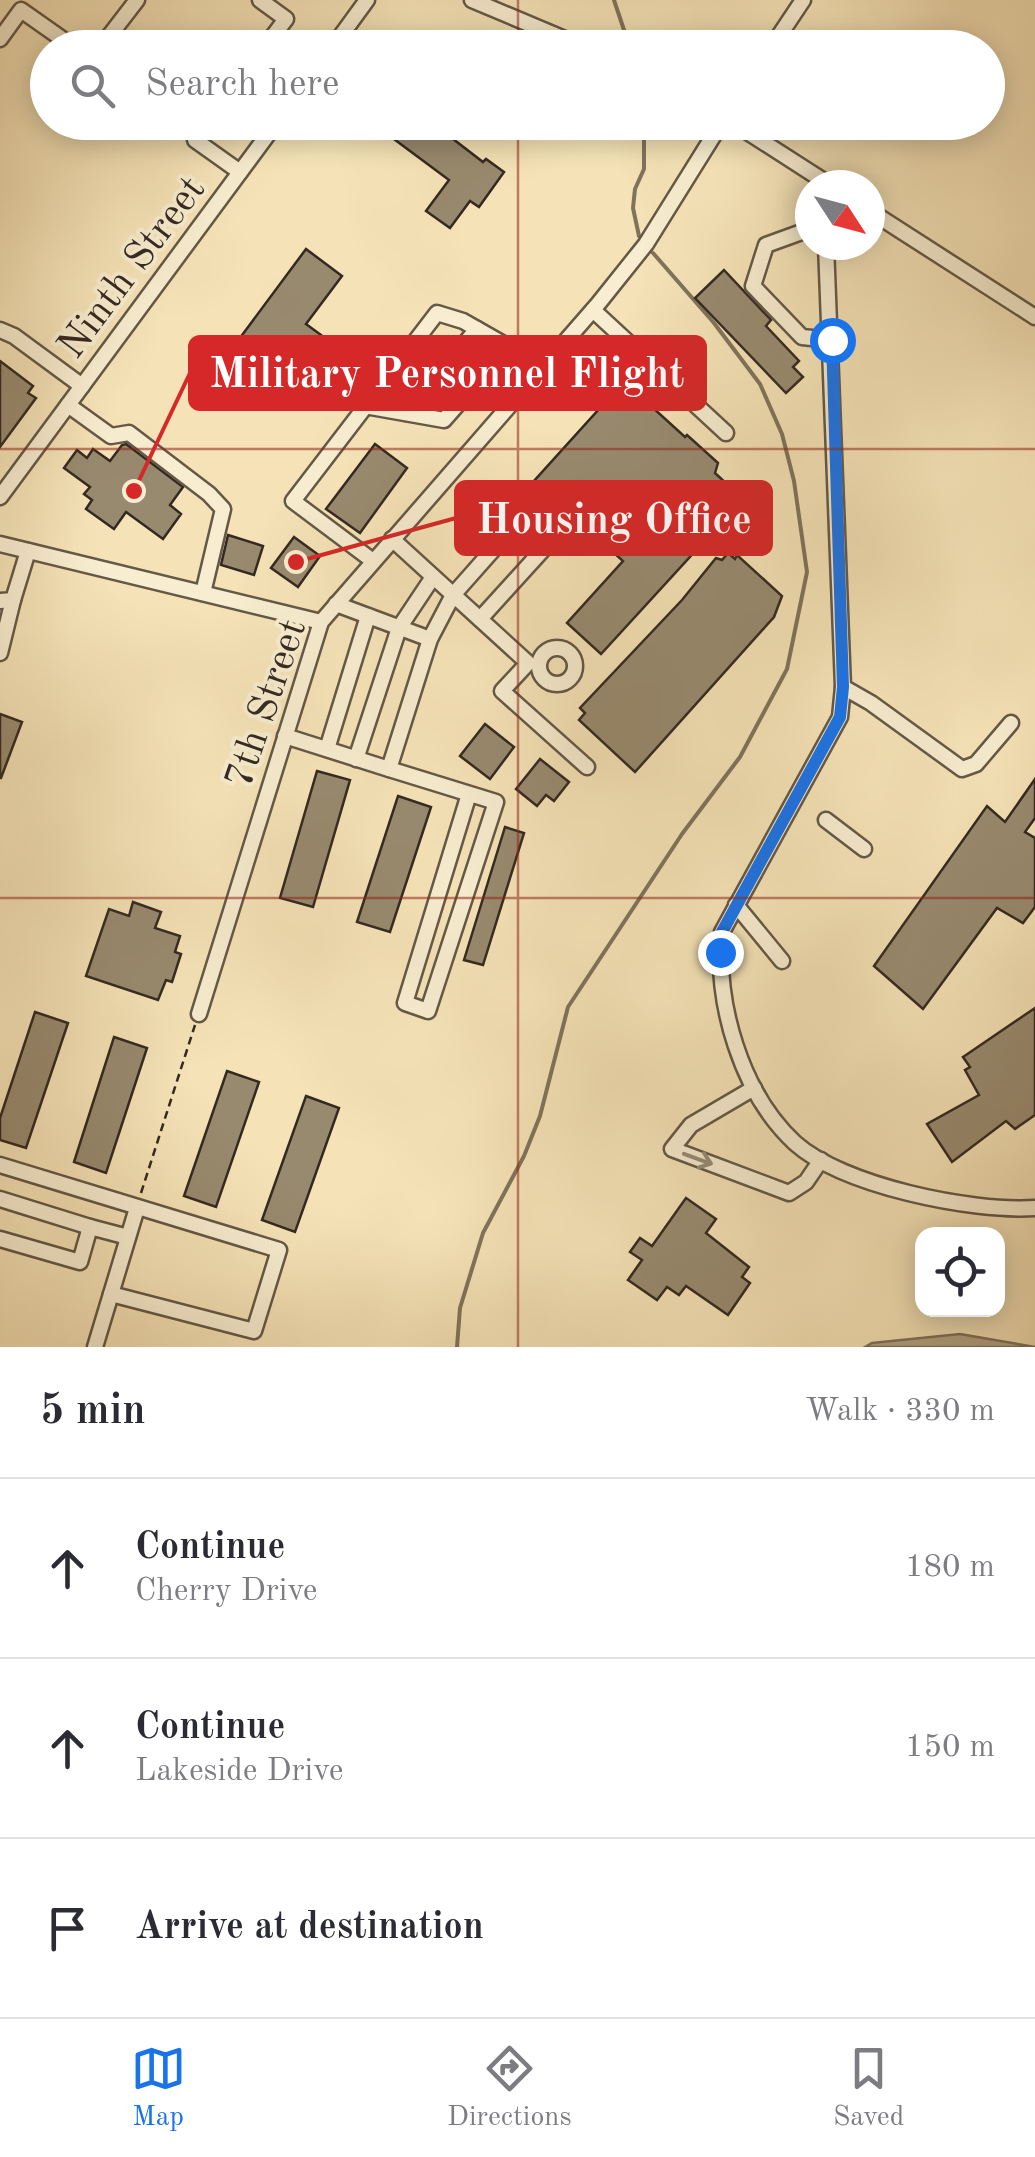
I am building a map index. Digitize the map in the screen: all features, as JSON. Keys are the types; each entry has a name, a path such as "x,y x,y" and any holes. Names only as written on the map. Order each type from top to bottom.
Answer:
{"street":[{"path":"114,30 136,0"},
{"path":"260,0 286,19 278,30"},
{"path":"345,30 367,0"},
{"path":"472,0 543,30"},
{"path":"782,30 799,2"},
{"path":"0,39 22,10 49,30"},
{"path":"195,140 240,172"},
{"name":"Ninth Street","path":"0,497 264,140"},
{"name":"7th Street","path":"199,1014 320,622 593,310 646,244 711,140"},
{"path":"759,140 805,170"},
{"path":"885,221 1035,317"},
{"path":"795,235 766,246 753,286 802,337 832,340"},
{"path":"827,260 843,687 840,717 722,932 720,952 728,1020 754,1088 772,1118 797,1145 821,1160 866,1180 924,1197 992,1208 1035,1208"},
{"path":"593,310 726,434"},
{"path":"373,561 293,502 438,313 478,329 544,368"},
{"path":"406,413 478,329"},
{"path":"0,330 82,386"},
{"path":"365,406 444,420 508,346"},
{"path":"68,405 111,436 129,432 222,508 203,593"},
{"path":"389,769 430,639 453,595 530,508 558,533 480,620"},
{"path":"392,539 533,664 502,691 586,767"},
{"path":"0,544 320,622"},
{"path":"0,653 7,601 28,551"},
{"path":"356,759 399,628 433,577"},
{"path":"336,604 430,639"},
{"path":"327,749 368,616"},
{"path":"843,687 962,769 976,764 1011,722"},
{"path":"285,736 496,802 428,1011 405,1003 469,794"},
{"path":"826,820 864,849"},
{"path":"736,905 782,961"},
{"path":"754,1088 691,1124 672,1150 789,1192 806,1182 821,1160"},
{"path":"0,1166 279,1250 254,1331 110,1294"},
{"path":"0,1199 128,1237"},
{"path":"95,1347 137,1208"},
{"path":"0,1239 80,1262 90,1227"}],"path":[{"path":"137,1208 199,1014"}],"shaded area":[{"path":"960,1334 1035,1347 865,1347 872,1343"}],"building":[{"path":"395,140 454,140 504,172 479,207 470,201 450,228 426,211 449,180"},
{"path":"306,249 342,276 306,324 321,335 290,377 277,367 266,382 228,354"},
{"path":"724,270 771,320 766,326 799,361 793,367 803,377 786,393 695,298"},
{"path":"0,361 33,386 28,393 36,398 0,447"},
{"path":"619,387 635,401 640,396 718,463 715,473 743,499 601,654 567,623 623,561 534,481"},
{"path":"126,444 183,487 170,505 181,514 163,539 126,512 114,529 86,509 92,500 84,494 90,487 64,468 77,450 87,458 93,449 110,461"},
{"path":"375,444 407,468 360,533 326,509"},
{"path":"228,535 263,546 254,575 221,565"},
{"path":"294,537 320,556 298,587 271,568"},
{"path":"728,553 735,559 737,555 782,596 774,617 635,772 579,720 585,713 580,708 682,600 716,558 722,560"},
{"path":"0,714 22,722 1,778 0,778"},
{"path":"485,724 514,747 490,779 460,756"},
{"path":"540,759 569,782 554,801 546,795 537,806 516,789"},
{"path":"317,771 350,780 313,907 280,898"},
{"path":"1035,779 1035,818 1025,832 1035,838 1035,907 1023,923 997,908 923,1009 874,966 987,806 1005,822"},
{"path":"398,796 431,807 390,932 357,922"},
{"path":"505,827 524,833 483,965 464,960"},
{"path":"133,902 161,912 155,928 180,936 175,952 181,954 172,982 166,980 158,1000 86,976 109,909 129,916"},
{"path":"1035,1008 1035,1115 1015,1129 1006,1121 952,1162 927,1124 979,1095 965,1070 970,1067 963,1057"},
{"path":"35,1012 68,1023 26,1148 0,1140 0,1118"},
{"path":"114,1037 147,1048 106,1173 74,1162"},
{"path":"227,1071 259,1082 216,1207 184,1196"},
{"path":"306,1096 339,1108 295,1232 262,1220"},
{"path":"686,1198 716,1219 706,1233 749,1267 742,1277 750,1283 728,1315 686,1286 679,1295 667,1287 657,1300 628,1280 642,1260 630,1252 640,1238 652,1246"}],"waterway":[{"path":"614,0 624,30"},
{"path":"639,236 633,208 635,189 644,169 644,140"},
{"path":"457,1347 460,1308 483,1233 524,1156 540,1116 568,1007 682,834 740,757 787,669 807,572 794,481 782,434 760,384 653,253"}],"place":[{"name":"Military Personnel Flight","path":"134,491"},
{"name":"Housing Office","path":"296,562"}],"route":[{"path":"720,952 722,932 840,717 843,687 832,340"}]}
